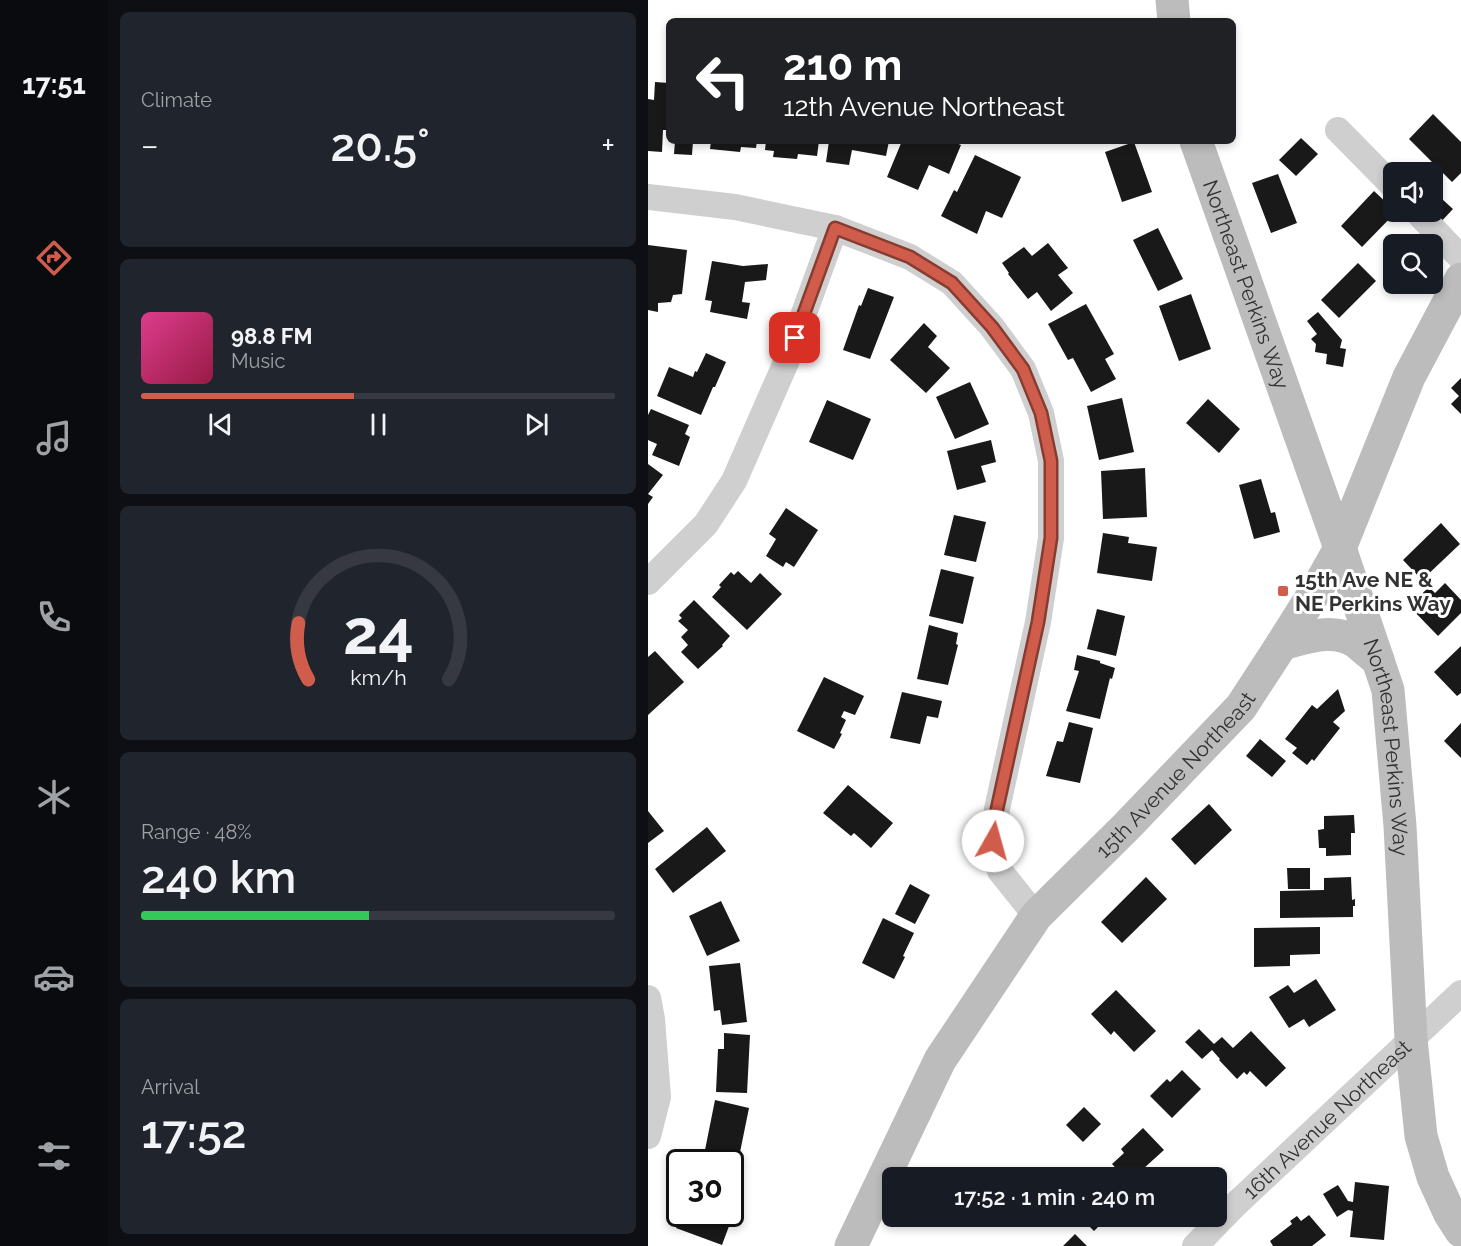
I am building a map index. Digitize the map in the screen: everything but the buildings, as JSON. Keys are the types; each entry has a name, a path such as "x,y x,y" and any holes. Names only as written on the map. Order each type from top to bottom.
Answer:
{"main road":[{"path":"1172,0 1174,18"},
{"name":"Northeast Perkins Way","path":"1197,144 1388,690 1400,826 1411,1040 1421,1136 1433,1177 1450,1214 1461,1231"},
{"name":"15th Avenue Northeast","path":"851,1246 940,1060 1036,916 1126,827 1241,707 1282,644 1340,548 1409,377 1461,279"},
{"path":"1282,644 1325,634 1342,636 1354,641 1378,660"}],"street":[{"path":"1338,130 1383,177"},
{"path":"648,197 735,207 835,228 910,257 952,283 992,327 1023,369 1041,413 1051,461 1051,538 1038,622 997,809 993,841 1000,871 1036,916"},
{"path":"1427,222 1461,258"},
{"path":"648,582 706,524 734,481 787,360 835,228"},
{"name":"16th Avenue Northeast","path":"1195,1246 1461,993"},
{"path":"648,998 652,1019 658,1097 648,1136"}],"place":[{"name":"15th Ave NE & NE Perkins Way","path":"1283,591"}],"route":[{"path":"795,338 835,228 910,257 952,283 992,327 1023,369 1041,413 1051,461 1051,538 1038,622 997,809 993,841"}]}
